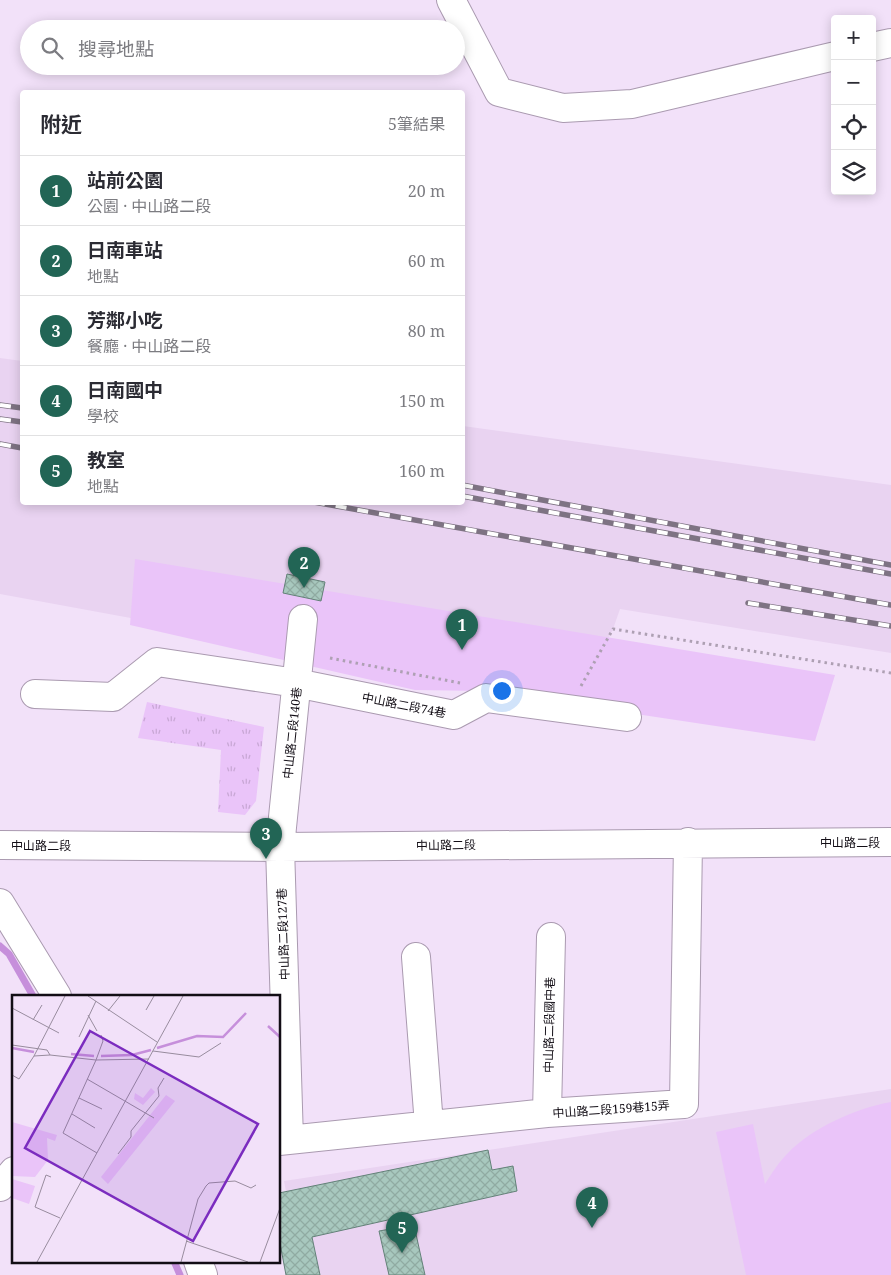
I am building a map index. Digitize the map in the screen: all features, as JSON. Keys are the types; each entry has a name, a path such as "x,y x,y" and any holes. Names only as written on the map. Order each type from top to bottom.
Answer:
{"street":[{"path":"451,0 461,20"},
{"path":"465,27 499,92 563,108 632,104 831,57"},
{"path":"876,46 891,42"},
{"name":"中山路二段140巷","path":"280,847 303,619"},
{"name":"中山路二段74巷","path":"35,694 113,697 157,662 296,683 454,715 486,698 627,717"},
{"name":"中山路二段","path":"0,845 280,847 688,842 891,842"},
{"name":"中山路二段159巷15弄","path":"284,1140 547,1113 684,1104 688,842"},
{"name":"中山路二段127巷","path":"280,847 284,1140"},
{"path":"0,903 56,995"},
{"name":"中山路二段國中巷","path":"547,1113 551,937"},
{"path":"416,957 429,1125"},
{"path":"0,1187 12,1173"},
{"path":"198,1262 203,1275"}],"path":[{"path":"581,687 613,629 891,674"},
{"path":"330,658 465,684"}],"shaded area":[{"path":"0,358 20,361 20,505 465,505 465,426 891,485 891,653 620,609 613,629 580,696 267,643 0,594"},
{"path":"891,1089 891,1275 302,1275 284,1181"}],"green space":[{"path":"135,559 835,675 815,741 483,691 415,690 130,625"},
{"path":"147,702 264,727 256,801 245,815 218,812 221,750 138,738"},
{"path":"891,1102 891,1275 746,1275 716,1132 753,1124 765,1184 784,1157 809,1135 849,1114"}],"building":[{"path":"287,574 325,582 321,601 283,593"},
{"path":"488,1150 492,1170 513,1166 517,1191 312,1237 320,1275 286,1275 280,1243 280,1193"},
{"path":"414,1225 425,1275 389,1275 379,1231"}],"waterway":[{"path":"0,946 9,954 32,995"},
{"path":"174,1262 180,1275"}],"railway":[{"path":"0,405 20,408"},
{"path":"0,419 20,422"},
{"path":"0,444 20,448"},
{"path":"465,486 891,565"},
{"path":"465,497 891,574"},
{"path":"331,505 891,605"},
{"path":"748,603 891,626"}],"place":[{"name":"日南車站","path":"304,588"},
{"name":"站前公園","path":"462,650"},
{"name":"芳鄰小吃","path":"266,859"},
{"name":"日南國中","path":"592,1228"},
{"name":"教室","path":"402,1253"}]}
